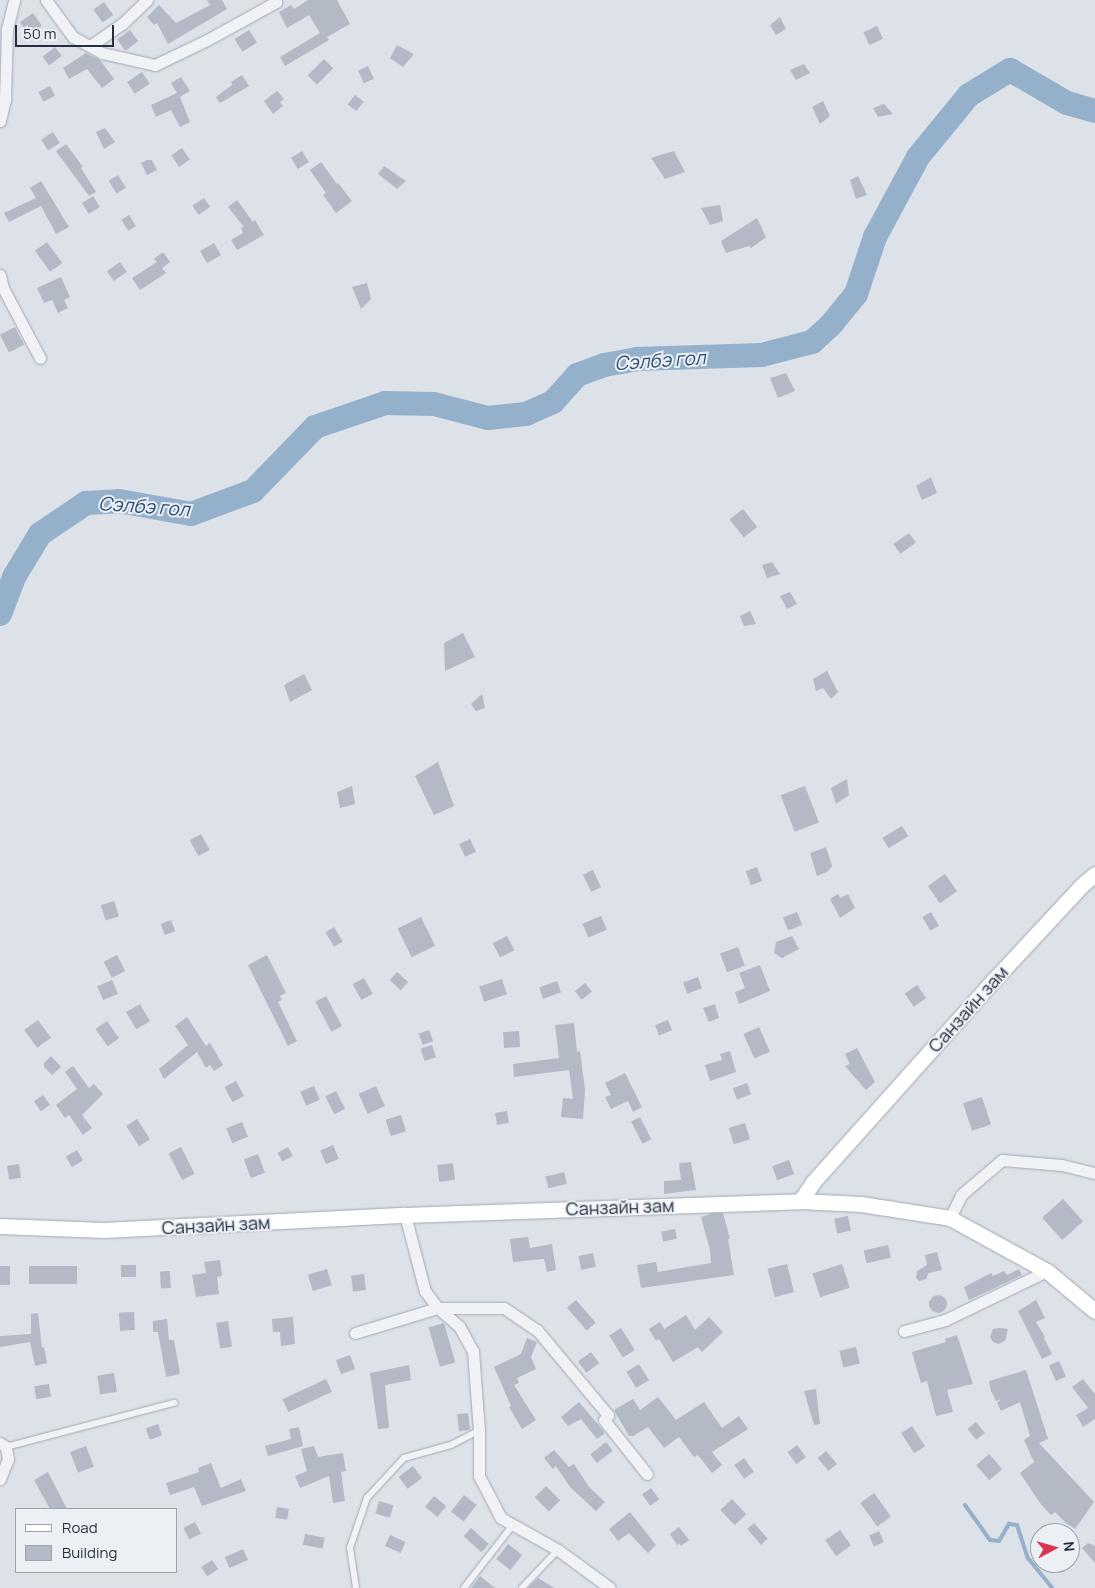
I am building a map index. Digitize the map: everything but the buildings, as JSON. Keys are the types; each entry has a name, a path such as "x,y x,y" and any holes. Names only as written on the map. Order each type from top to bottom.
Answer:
{"main road":[{"name":"Санзайн зам","path":"0,1226 104,1230 405,1215 800,1201 814,1181 990,984 1082,885 1095,874"},
{"path":"800,1201 861,1204 950,1218 1047,1271 1095,1311"}],"street":[{"path":"0,122 5,100 7,29 14,0"},
{"path":"46,0 74,36 90,46 102,53 155,65 207,40 276,2 276,0"},
{"path":"90,46 122,24 147,0"},
{"path":"0,275 3,288 40,358"},
{"path":"950,1218 961,1195 1002,1160 1062,1165 1095,1173"},
{"path":"405,1215 425,1291 438,1308 459,1326 473,1351 479,1432 479,1476 502,1518 558,1550 610,1588"},
{"path":"904,1331 945,1320 1047,1271"},
{"path":"355,1333 438,1308 504,1308 537,1330 608,1415 604,1420 647,1474"},
{"path":"0,1479 8,1459 3,1445"}],"lane":[{"path":"3,1445 174,1403"},
{"path":"356,1588 350,1548 367,1498 404,1458 451,1445 479,1432"},
{"path":"464,1588 513,1525"},
{"path":"522,1588 558,1550"}],"waterway":[{"name":"Сэлбэ гол","path":"0,614 14,577 40,534 86,503 119,501 191,514 253,491 315,427 385,403 434,404 488,418 526,414 553,402 577,375 604,365 637,359 762,355 812,342 830,326 856,294 875,237 918,157 969,95 1010,70 1067,103 1095,111"},
{"path":"965,1505 990,1540 999,1541 1009,1524 1017,1525 1028,1558 1052,1588"}]}
